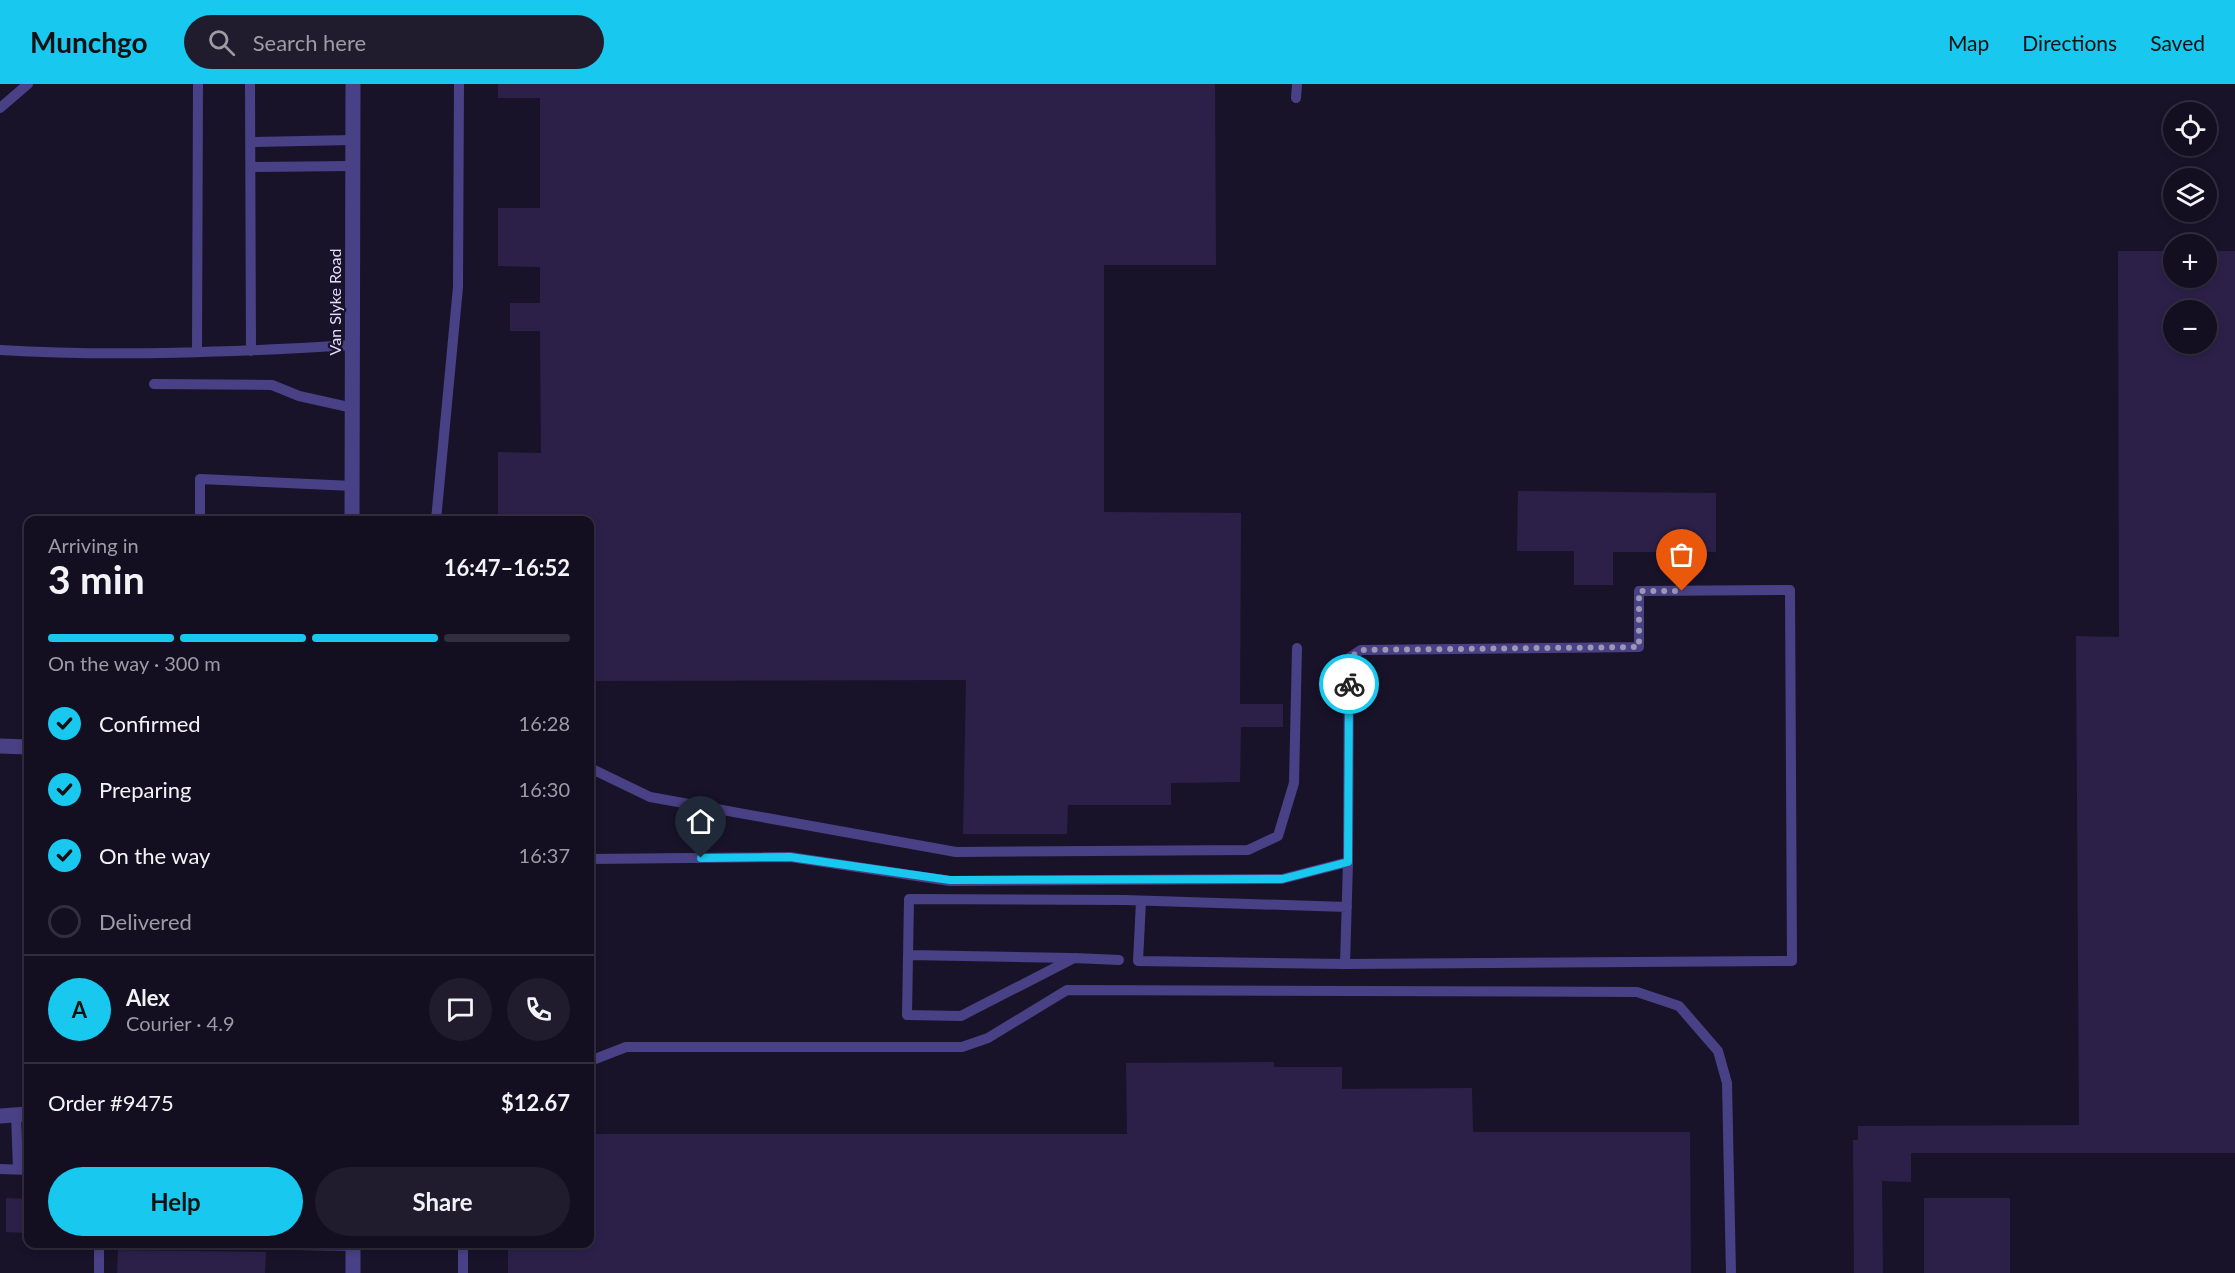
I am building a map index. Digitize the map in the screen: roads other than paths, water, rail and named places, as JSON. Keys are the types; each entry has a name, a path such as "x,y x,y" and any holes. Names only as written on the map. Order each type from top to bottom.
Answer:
{"street":[{"name":"Van Slyke Road","path":"352,84 352,516"},
{"path":"0,746 24,747"},
{"path":"0,1116 22,1115"},
{"path":"353,1248 353,1273"}],"lane":[{"path":"0,108 28,84"},
{"path":"197,351 198,84"},
{"path":"250,84 251,351"},
{"path":"436,516 458,287 459,84"},
{"path":"1296,98 1297,84"},
{"path":"251,142 352,140"},
{"path":"251,167 352,166"},
{"path":"0,350 53,353 251,351 353,345"},
{"path":"154,384 272,385 299,396 353,408"},
{"path":"200,516 200,479 352,486"},
{"path":"1141,901 1138,961 1345,964 1792,961 1790,590 1639,591 1639,647 1361,650 1349,658 1345,964"},
{"path":"594,770 650,796 956,852 1248,850 1278,836 1294,783 1297,648"},
{"path":"594,859 790,857 950,880 1282,879 1348,862"},
{"path":"1074,958 961,1016 907,1015 909,899 1141,901 1347,907"},
{"path":"909,955 1119,960"},
{"path":"594,1059 626,1047 962,1047 988,1038 1067,990 1637,992 1679,1006 1718,1052 1727,1083 1731,1273"},
{"path":"0,1169 23,1170 22,1115"},
{"path":"99,1248 99,1273"},
{"path":"463,1248 463,1273"}]}
